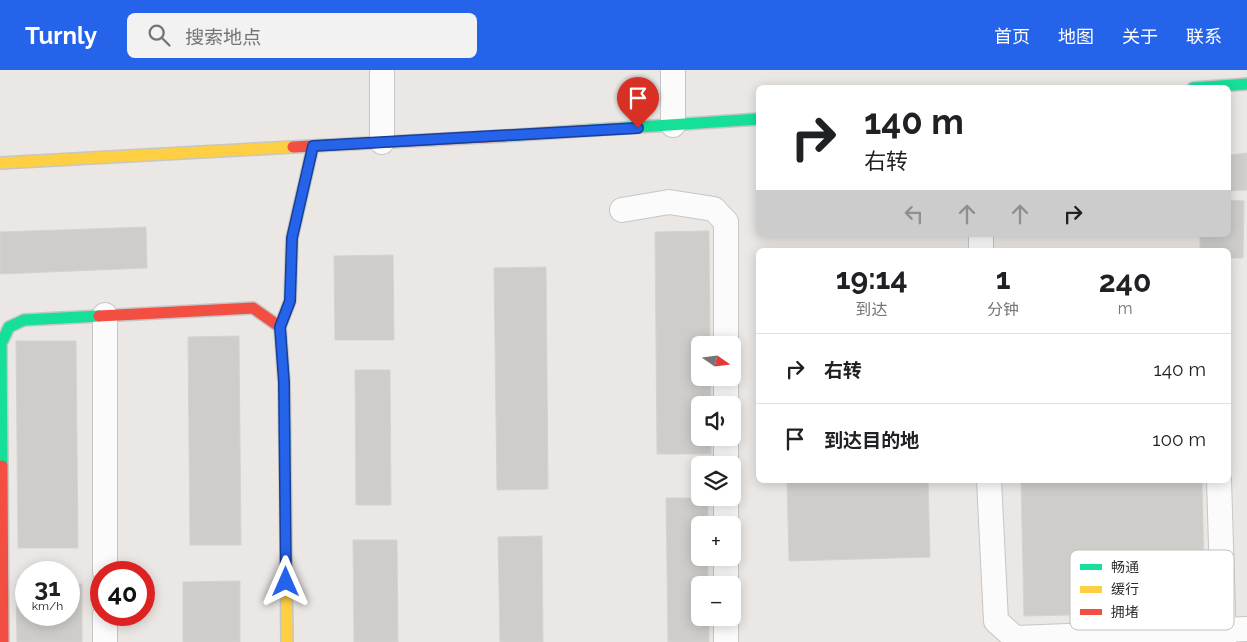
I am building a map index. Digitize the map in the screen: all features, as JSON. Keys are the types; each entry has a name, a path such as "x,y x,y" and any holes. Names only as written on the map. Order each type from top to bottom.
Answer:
{"street":[{"path":"382,70 382,142"},
{"path":"673,125 674,70"},
{"path":"1231,85 1247,84"},
{"path":"0,163 568,132 756,119"},
{"path":"287,642 284,382 280,327 290,301 292,238 313,146"},
{"path":"622,210 669,202 714,209 726,222 726,336"},
{"path":"3,642 1,344 9,327 24,320 253,308 280,327"},
{"path":"105,315 105,561"},
{"path":"989,483 994,632 1015,640 1224,636 1247,629"},
{"path":"1219,483 1221,550"},
{"path":"105,626 105,642"},
{"path":"726,626 726,642"}],"building":[{"path":"1247,153 1247,190 1231,191 1231,155"},
{"path":"1231,200 1244,201 1243,258 1231,258 1231,248 1200,248 1200,237 1231,237"},
{"path":"146,227 147,268 0,274 0,232"},
{"path":"709,231 710,336 691,336 691,386 710,386 711,396 691,396 691,446 711,446 711,454 657,454 655,232"},
{"path":"393,255 394,340 335,340 334,256"},
{"path":"546,267 548,489 497,490 494,268"},
{"path":"239,336 241,545 190,545 188,337"},
{"path":"16,341 76,341 78,548 18,548"},
{"path":"355,370 390,370 391,505 356,505"},
{"path":"787,483 928,483 930,557 789,561"},
{"path":"1021,483 1202,483 1204,550 1070,550 1070,615 1024,616"},
{"path":"666,498 691,498 691,506 708,506 708,516 691,516 691,566 708,566 708,576 691,576 691,626 709,626 709,642 668,642"},
{"path":"542,536 543,642 500,642 498,537"},
{"path":"353,540 397,540 398,642 354,642"},
{"path":"240,581 240,642 183,642 183,582"},
{"path":"80,584 82,584 82,642 17,642 17,626 80,626"}],"traffic: fast":[{"path":"1231,85 1247,84"},
{"path":"504,136 756,119"},
{"path":"285,452 284,382 280,327 290,301 292,238 313,146"},
{"path":"2,466 1,344 9,327 24,320 99,316"}],"traffic: slow":[{"path":"0,163 293,147"},
{"path":"285,452 287,642"}],"traffic: jam":[{"path":"293,147 504,136"},
{"path":"99,316 253,308 280,327"},
{"path":"2,466 3,642"}],"route":[{"path":"286,582 284,382 280,327 290,301 292,238 313,146 638,128"}]}
